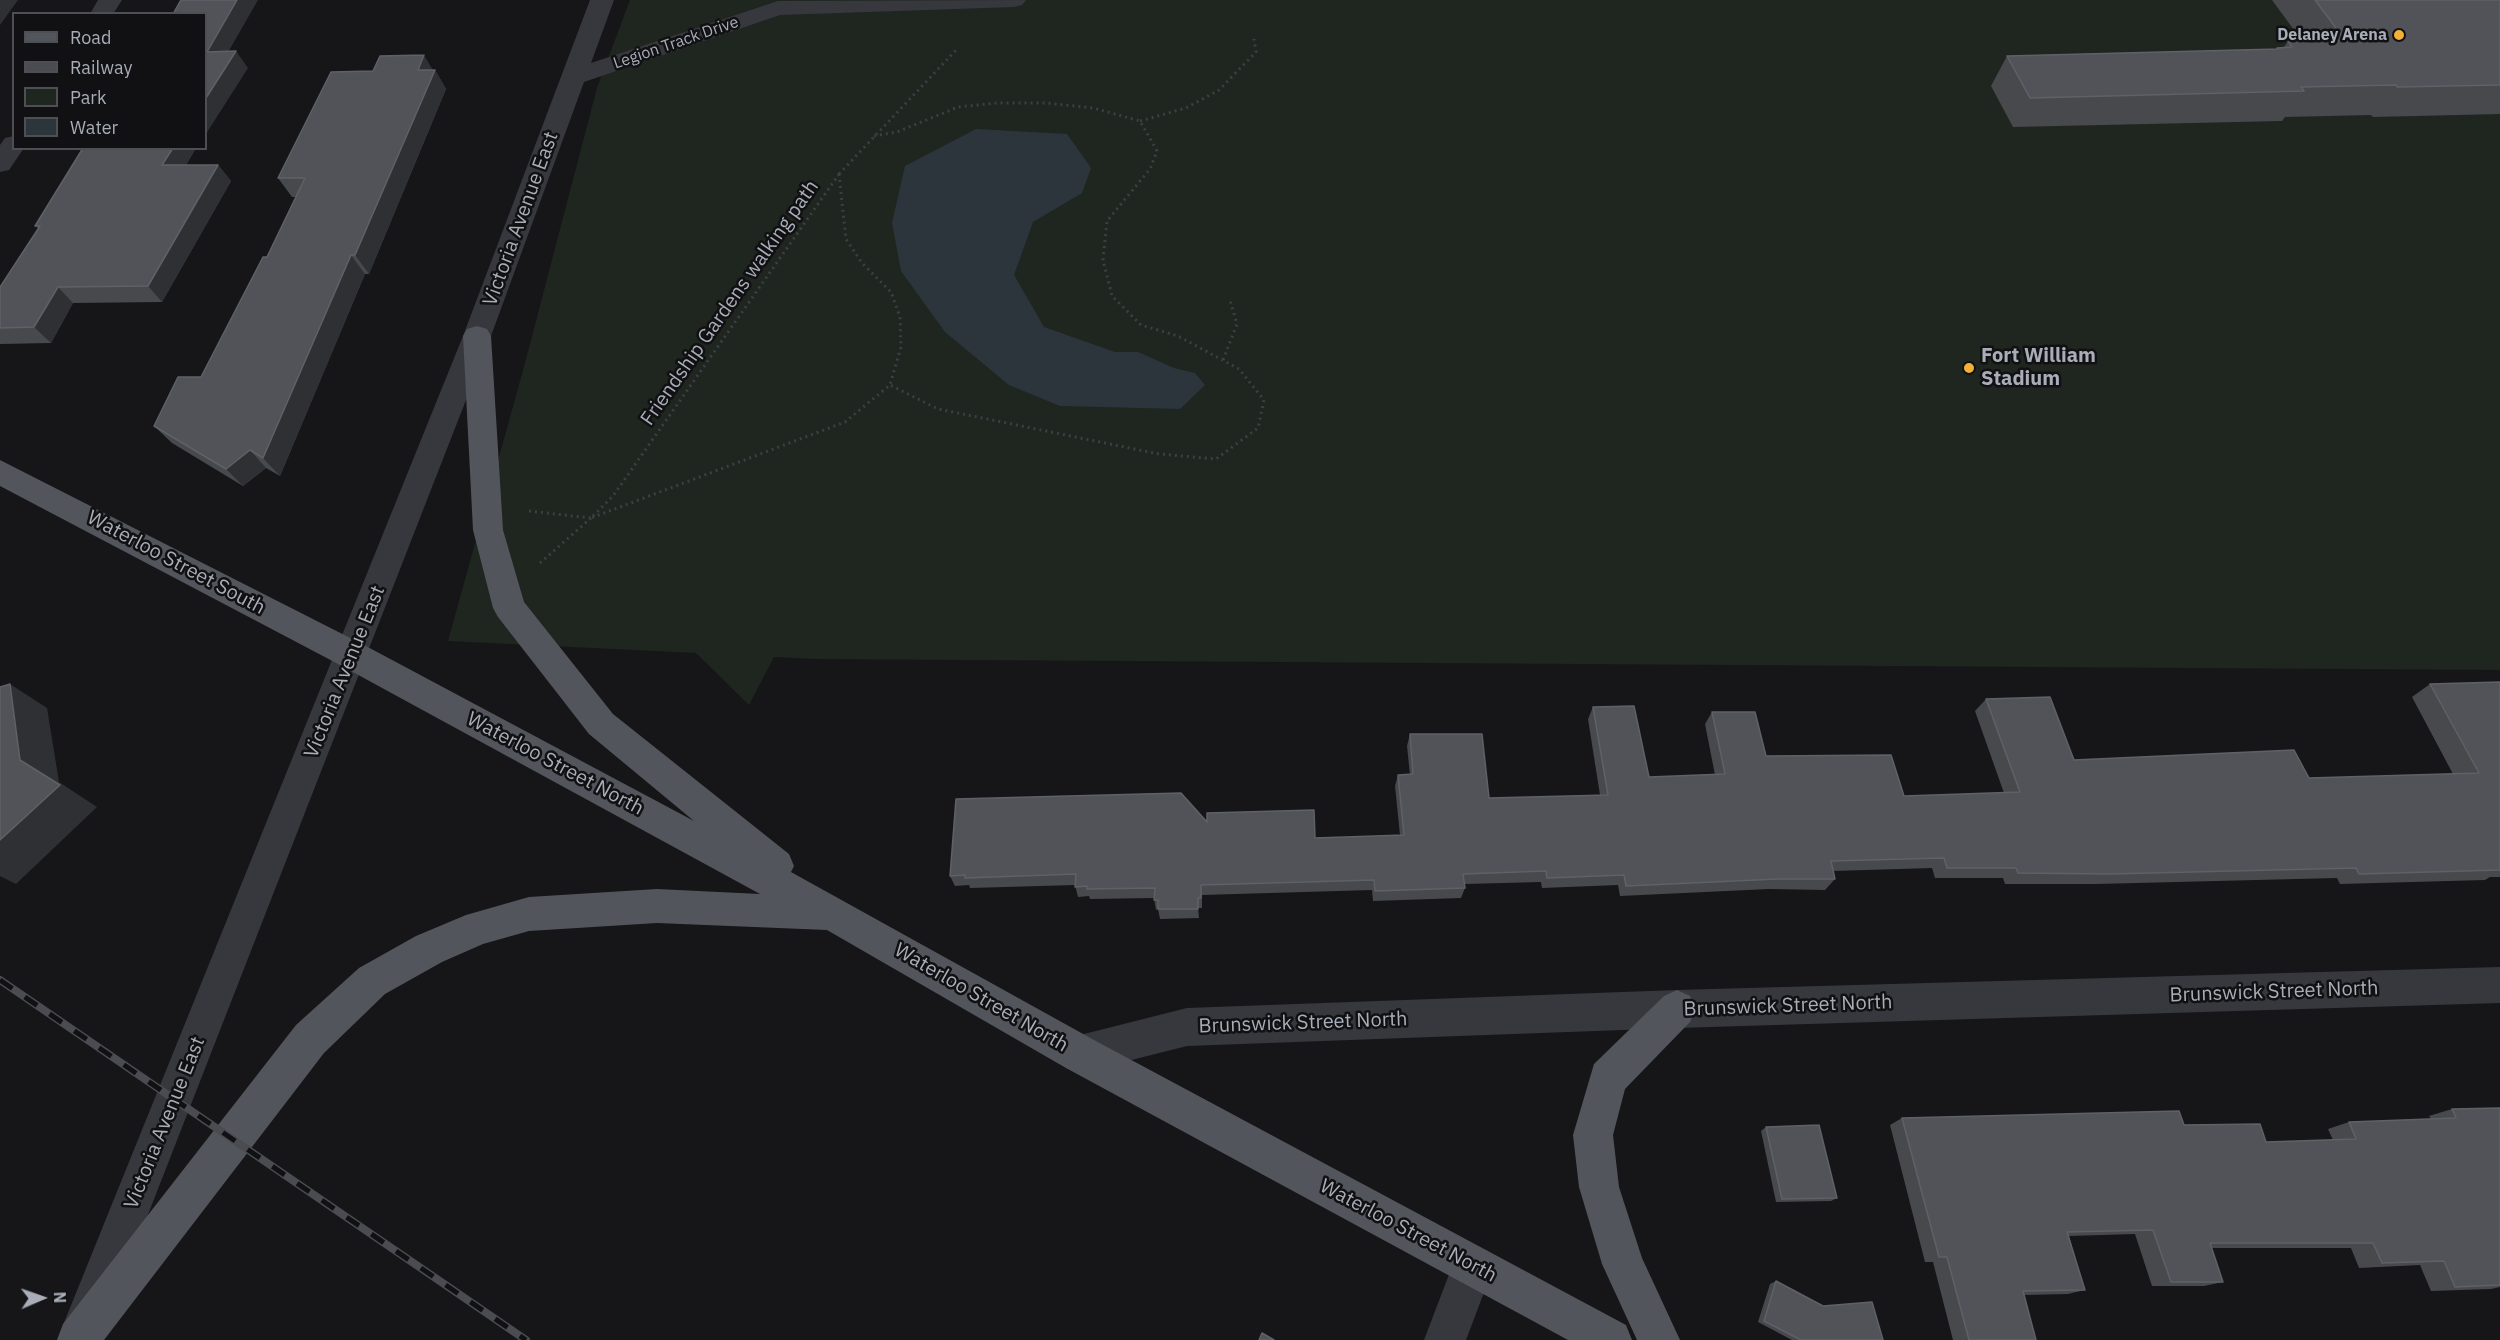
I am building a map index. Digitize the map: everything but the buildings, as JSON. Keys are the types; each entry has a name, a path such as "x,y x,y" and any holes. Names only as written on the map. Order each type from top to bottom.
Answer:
{"main road":[{"path":"477,336 488,530 509,608 601,724 835,915"},
{"name":"Waterloo Street South","path":"0,472 352,655"},
{"name":"Waterloo Street North","path":"352,655 835,915 1080,1054 1611,1340"},
{"path":"78,1340 231,1138 310,1039 372,981 429,949 479,927 529,914 657,906 835,915"},
{"path":"1659,1340 1623,1264 1599,1187 1593,1135 1608,1078 1677,1009"}],"street":[{"name":"Victoria Avenue East","path":"78,1340 477,336 602,0"},
{"name":"Legion Track Drive","path":"755,0 778,8"},
{"name":"Legion Track Drive","path":"574,77 778,8 1014,0"},
{"path":"0,164 12,147"},
{"name":"Brunswick Street North","path":"1080,1054 1187,1027 1677,1009 2500,985"},
{"path":"1445,1340 1473,1266"}],"path":[{"path":"874,136 897,132 958,107 997,103 1093,108 1140,121 1186,108 1219,90 1256,52 1254,39"},
{"path":"839,174 958,48"},
{"path":"890,385 938,409 1160,454 1216,459 1258,428 1264,400 1239,369 1178,336 1141,325 1113,296 1103,260 1107,221 1150,169 1157,151 1140,121"},
{"name":"Friendship Gardens walking path","path":"487,509 591,518 845,422 890,385 901,347 900,317 891,292 862,263 846,239 839,174"},
{"name":"Friendship Gardens walking path","path":"505,593 613,496 839,174"},
{"path":"1223,360 1237,324 1230,300"}],"green space":[{"path":"630,0 2500,0 2500,670 774,657 749,705 696,653 448,641 525,363 597,88"}],"water":[{"path":"976,129 1067,134 1091,168 1082,193 1033,222 1014,275 1044,327 1115,352 1138,352 1174,368 1195,373 1205,385 1180,409 1060,406 1009,385 945,332 901,271 892,223 905,166"}],"railway":[{"path":"0,980 526,1340"}],"place":[{"name":"Delaney Arena","path":"2399,35"},
{"name":"Fort William Stadium","path":"1969,368"}]}
